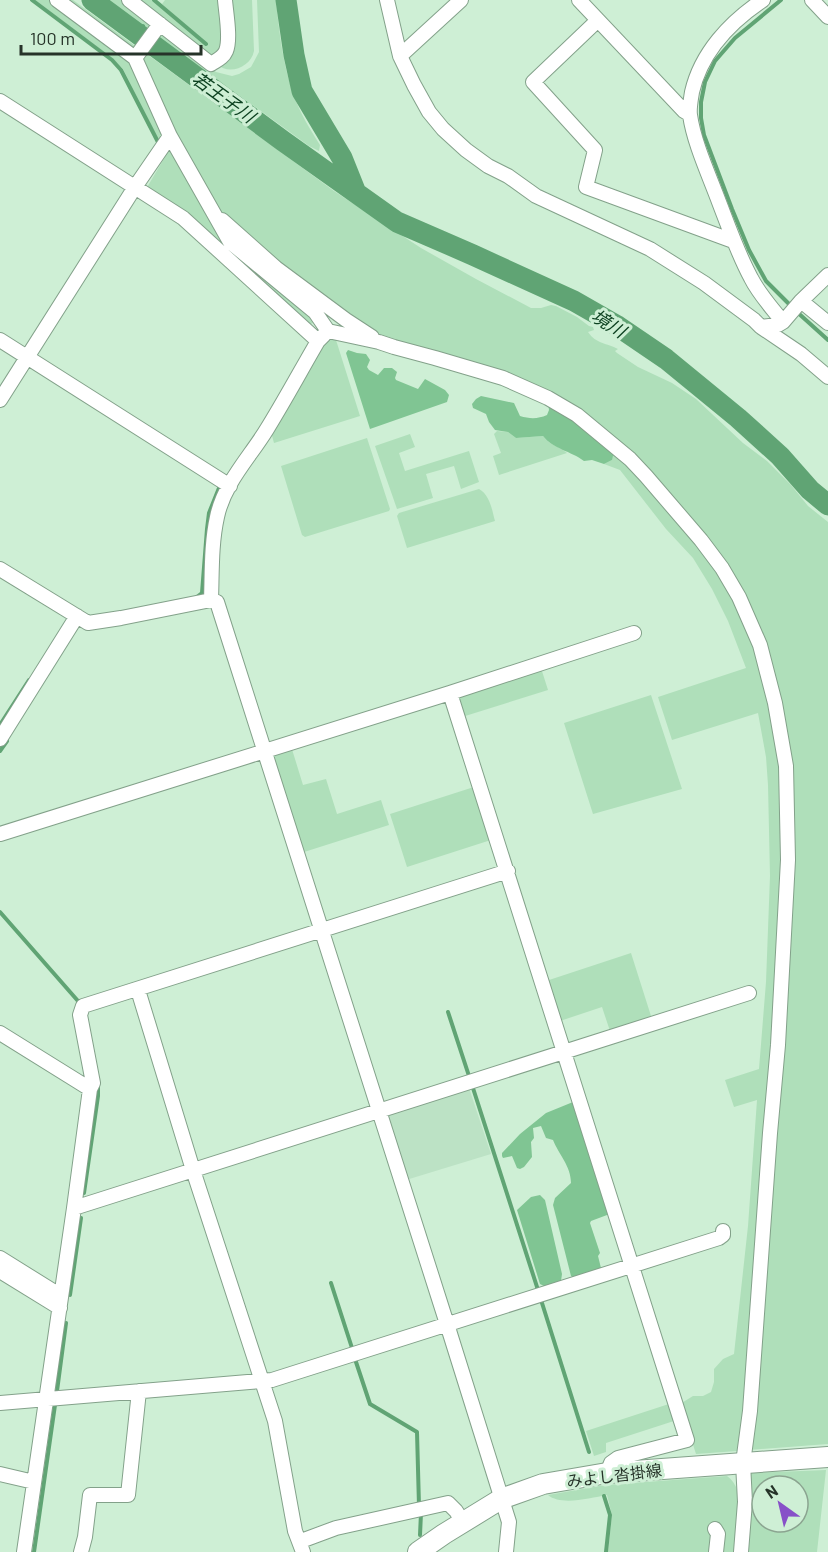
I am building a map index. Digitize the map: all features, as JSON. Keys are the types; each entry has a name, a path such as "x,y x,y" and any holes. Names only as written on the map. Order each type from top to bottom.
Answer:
{"main road":[{"name":"みよし沓掛線","path":"418,1552 443,1543 463,1522 501,1499 543,1484 607,1473 828,1457"}],"street":[{"path":"57,0 137,55 171,136 230,242 315,312 323,336 236,475 220,506 216,518 211,570 211,600"},
{"path":"129,0 211,63 220,59 226,52 228,44 225,0"},
{"path":"387,0 400,56 414,85 429,112 443,129 466,150 536,196 650,249 704,283 761,327 801,354 828,377"},
{"path":"400,56 461,0"},
{"path":"579,0 684,111 690,114"},
{"path":"763,0 731,25 708,54 694,81 690,114 699,149 733,241 751,279 783,322"},
{"path":"812,0 828,16"},
{"path":"598,20 533,82 595,150 586,188 733,241"},
{"path":"137,55 160,24"},
{"path":"0,101 183,218 323,336 379,342 502,378 548,398 577,414 646,476 701,540 722,568 739,597 760,645 775,703 786,766 788,860 778,1045 750,1411 743,1464 745,1502 741,1552"},
{"path":"0,400 135,187 171,136"},
{"path":"214,213 276,267 379,342"},
{"path":"761,327 772,327 783,322 828,275"},
{"path":"801,301 828,323"},
{"path":"0,340 230,486"},
{"path":"0,569 88,623 211,600 217,602 509,1522 506,1552"},
{"path":"0,739 76,616"},
{"path":"0,834 634,633"},
{"path":"450,693 687,1440 618,1458 611,1463 607,1473"},
{"path":"24,1552 90,1089 93,1083 80,1015 83,1006 508,872"},
{"path":"138,990 274,1421 296,1531 302,1547 336,1528 448,1503 463,1522"},
{"path":"74,1208 749,993"},
{"path":"0,1033 90,1089"},
{"path":"0,1403 272,1380 719,1238 723,1235 723,1231"},
{"path":"0,1257 60,1302"},
{"path":"0,1270 60,1302"},
{"path":"81,1552 90,1495 128,1495 139,1391"},
{"path":"0,1474 34,1482"},
{"path":"715,1529 718,1534 716,1552"}],"shaded area":[{"path":"35,0 51,0 133,65 163,135 161,145 123,69 112,58"},
{"path":"65,0 73,0 138,48 135,50"},
{"path":"108,0 122,0 154,23 150,31"},
{"path":"136,0 152,0 205,45 207,44 162,4 165,0 221,0 222,52 209,57"},
{"path":"230,0 252,0 254,51 252,57 244,65 227,69 217,64"},
{"path":"257,0 276,0 282,48 290,84 299,109 320,145 319,151 156,35 163,30 216,72 232,76 239,74 251,67 259,52"},
{"path":"144,52 334,191 421,248 531,308 556,306 593,327 594,330 588,332 595,339 618,349 615,351 617,353 638,367 672,383 696,399 743,443 767,461 808,506 828,522 828,1444 749,1450 791,863 767,652 699,532 558,398 383,339 287,271 223,216 197,178 140,58"},
{"path":"169,145 193,185 311,314 313,323 309,325 146,189 165,157 164,154"},
{"path":"329,338 336,340 360,416 274,443 271,432 323,340"},
{"path":"497,431 508,432 516,438 543,436 567,453 499,475 493,456 501,453 494,434"},
{"path":"410,434 415,447 399,453 405,471 469,451 479,482 461,489 454,466 426,474 433,498 397,509 375,446"},
{"path":"367,438 389,511 305,537 302,535 281,466"},
{"path":"608,444 702,546 749,628 780,752 785,862 775,1035 747,1407 737,1451 696,1454 680,1404 693,1396 703,1396 711,1392 714,1369 723,1359 734,1354 748,1226 757,1100 734,1107 725,1080 759,1069 766,982 770,876 766,757 758,713 672,740 658,697 746,668 728,621 693,558 666,529 620,470 604,464 612,460"},
{"path":"479,489 488,499 495,521 407,548 397,516 399,513"},
{"path":"541,668 548,690 462,717 457,694"},
{"path":"651,695 682,789 593,814 564,723"},
{"path":"291,746 303,785 326,779 337,814 381,800 389,825 301,853 271,756"},
{"path":"477,786 494,839 407,867 390,814"},
{"path":"631,953 650,1019 610,1031 602,1007 560,1021 546,981"},
{"path":"468,1085 491,1154 406,1180 385,1111"},
{"path":"672,1403 677,1420 606,1443 606,1452 594,1456 586,1431"},
{"path":"826,1470 817,1552 745,1552 747,1473"},
{"path":"727,1476 733,1482 740,1500 737,1552 608,1552 612,1515 607,1495 568,1501 548,1495 605,1485"}],"green space":[{"path":"348,350 366,354 370,360 367,367 378,375 384,368 392,368 397,372 396,380 418,389 425,379 445,390 449,395 447,402 370,429 346,353"},
{"path":"481,396 514,403 520,416 531,418 547,415 548,403 552,402 614,451 612,460 604,464 592,460 584,461 552,444 543,436 516,438 508,432 495,430 486,414 473,408 472,404"},
{"path":"573,1102 611,1212 590,1223 600,1253 598,1256 601,1268 575,1278 571,1276 553,1205 555,1198 571,1183 567,1166 553,1140 546,1138 541,1126 533,1128 532,1157 520,1169 517,1168 512,1156 503,1158 502,1156 502,1153 520,1134 546,1113"},
{"path":"540,1195 545,1200 562,1274 561,1281 544,1286 540,1284 517,1210 531,1197"}],"waterway":[{"path":"32,0 112,60 121,70 159,144"},
{"name":"境川","path":"92,0 397,222 574,301 616,325 666,359 738,418 780,456 810,490 828,505"},
{"path":"154,0 206,44"},
{"name":"境川","path":"286,0 302,91 342,158 356,193"},
{"path":"781,0 735,38 715,61 705,82 701,118 704,135 749,250 766,281 792,307"},
{"path":"137,33 143,26"},
{"path":"797,312 828,340"},
{"path":"197,597 202,593 209,513 219,488"},
{"path":"0,725 29,680"},
{"path":"0,751 7,741"},
{"path":"0,912 78,1001"},
{"path":"448,1012 469,1076"},
{"path":"84,1193 98,1082"},
{"path":"472,1085 538,1290"},
{"path":"70,1295 81,1218"},
{"path":"331,1283 352,1348"},
{"path":"542,1303 589,1452"},
{"path":"57,1391 66,1323"},
{"path":"355,1359 370,1404 417,1432 419,1506"},
{"path":"34,1552 55,1405"},
{"path":"604,1496 610,1515 606,1552"},
{"path":"420,1535 421,1513"}],"water label":[{"name":"若王子川","path":"224,97"}]}
